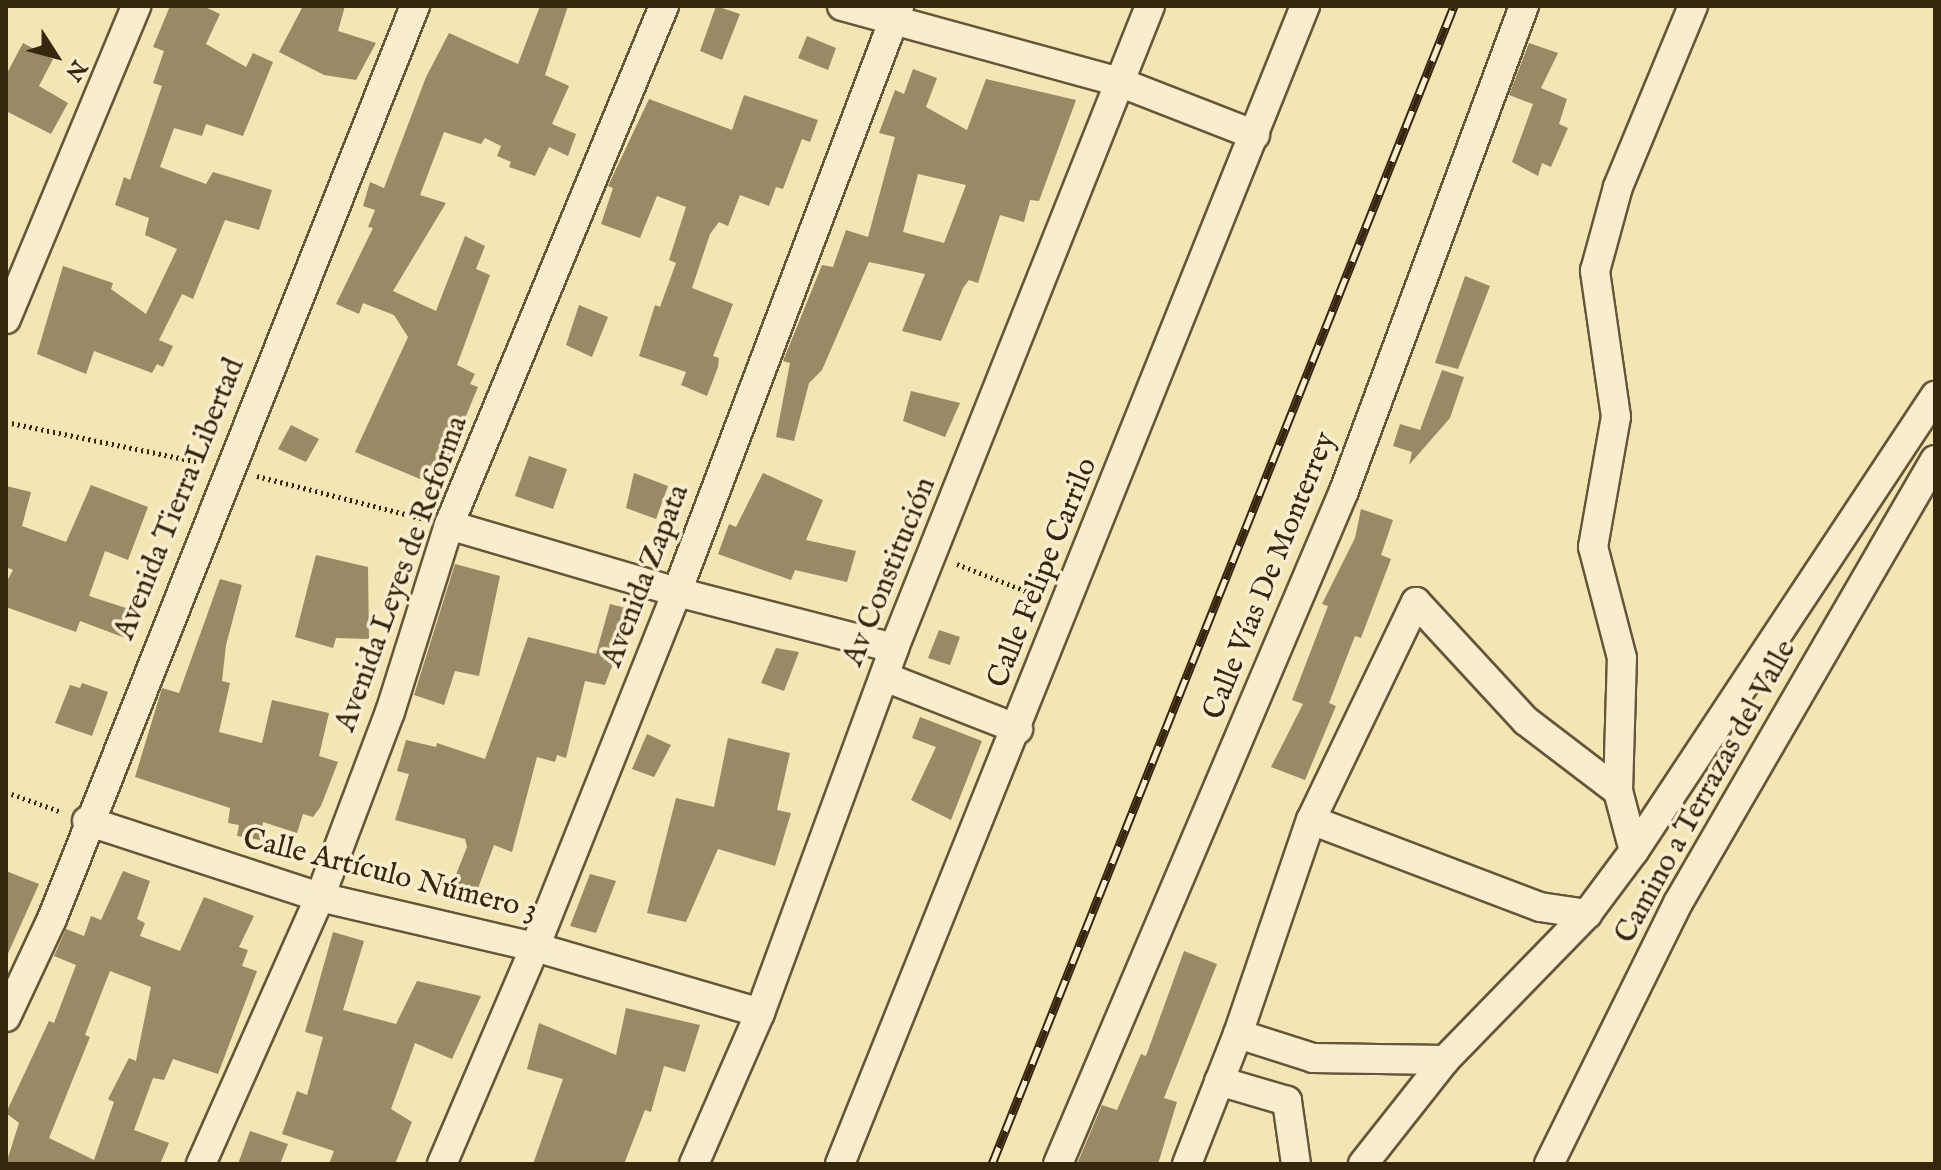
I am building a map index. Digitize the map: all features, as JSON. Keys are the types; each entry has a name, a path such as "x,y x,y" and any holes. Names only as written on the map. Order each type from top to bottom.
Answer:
{"street":[{"path":"6,319 136,6"},
{"name":"Avenida Tierra Libertad","path":"6,1017 52,919 87,821 415,6"},
{"name":"Avenida Leyes de Reforma","path":"201,1164 320,897 390,712 449,525 664,6"},
{"path":"842,6 897,12 1119,82 1255,135"},
{"name":"Av Constitución","path":"694,1164 760,1013 894,648 1150,6"},
{"name":"Calle Felipe Carrilo","path":"840,1164 1018,729 1305,6"},
{"name":"Calle Vías De Monterrey","path":"1058,1164 1344,491 1524,6"},
{"path":"1634,851 1618,791 1622,658 1593,547 1616,417 1595,271 1618,187 1693,6"},
{"name":"Avenida Zapata","path":"442,1164 535,947 677,592 897,12"},
{"path":"1363,1164 1445,1060 1587,914 1634,851 1935,396"},
{"name":"Camino a Terrazas del Valle","path":"1549,1164 1678,903 1935,460"},
{"path":"449,525 677,592 894,648"},
{"path":"1187,1164 1238,1034 1311,820 1416,602 1526,721 1618,791"},
{"path":"885,677 1018,729"},
{"path":"1311,820 1540,907 1587,914"},
{"name":"Calle Artículo Número 3","path":"87,821 320,897 535,947 760,1013"},
{"path":"1238,1034 1313,1058 1445,1060"},
{"path":"1296,1164 1287,1101 1313,1058"},
{"path":"1219,1081 1287,1101"}],"path":[{"path":"6,422 229,468 449,525"},
{"path":"934,554 1065,607"},
{"path":"6,792 87,821"}],"building":[{"path":"170,6 203,6 220,14 206,44 246,67 253,53 273,62 243,136 206,124 202,136 174,128 160,167 206,184 213,172 272,190 259,230 225,220 193,299 182,294 159,340 173,346 163,367 157,364 152,373 94,351 86,374 37,354 63,266 113,283 111,289 146,314 177,249 145,235 149,218 115,205 124,177 130,180 162,86 153,83 164,51 153,47"},
{"path":"303,6 345,6 338,31 376,43 356,80 324,75 279,52"},
{"path":"540,6 568,6 545,75 569,86 552,124 576,134 568,156 549,147 535,176 509,167 511,162 497,156 501,146 485,138 481,144 444,132 420,195 446,203 393,291 436,311 465,236 485,246 476,269 490,275 457,365 475,374 470,384 478,387 437,486 355,452 408,337 394,315 363,303 359,314 336,304 373,228 368,227 375,210 363,206 370,182 384,188 426,77 449,33 518,64"},
{"path":"716,6 740,14 722,60 700,51"},
{"path":"807,36 836,48 828,70 798,58"},
{"path":"23,43 53,59 39,86 68,103 51,134 6,111 6,75"},
{"path":"1529,43 1558,53 1541,88 1567,99 1559,124 1568,128 1551,167 1542,163 1538,176 1512,162 1533,104 1509,95"},
{"path":"913,69 937,78 926,107 967,130 986,79 1076,100 1039,201 1030,200 1024,222 1000,215 978,283 969,280 963,288 941,341 902,331 925,274 869,262 822,370 809,383 794,441 776,437 790,363 783,361 822,265 833,267 846,230 868,237 895,137 879,133 895,90 904,94","holes":["918,174 966,185 944,243 903,232"]},
{"path":"744,95 818,120 810,142 802,139 783,189 776,187 769,206 740,195 728,226 719,222 710,234 692,288 733,304 713,356 719,358 718,367 707,396 681,385 686,372 639,356 655,305 660,307 676,263 669,260 686,207 657,196 640,238 601,224 613,188 608,186 649,99 732,130"},
{"path":"1465,276 1490,286 1458,369 1435,363"},
{"path":"579,305 608,317 592,357 566,345"},
{"path":"1442,370 1464,377 1450,418 1409,465 1412,452 1393,446 1400,424 1420,430"},
{"path":"911,391 960,403 945,437 903,421"},
{"path":"291,425 319,439 306,462 278,449"},
{"path":"529,456 567,469 553,509 515,496"},
{"path":"634,473 668,486 656,519 626,508"},
{"path":"763,473 823,500 806,540 856,551 847,582 795,570 791,580 718,554 729,524 736,527"},
{"path":"91,485 148,507 128,560 105,551 89,596 138,612 128,639 80,621 76,632 6,607 6,583 13,570 6,567 6,486 31,492 22,526 66,542"},
{"path":"1361,509 1393,520 1381,555 1391,559 1361,638 1355,636 1346,659 1329,703 1336,706 1305,780 1271,767 1303,704 1292,700 1328,606 1322,604 1355,538"},
{"path":"316,555 368,567 369,639 336,638 333,648 295,637"},
{"path":"455,564 500,576 479,676 455,671 444,705 414,695"},
{"path":"220,579 242,585 226,645 222,681 230,683 219,732 262,743 272,700 329,713 319,756 338,762 321,806 313,817 303,814 297,833 263,822 260,840 237,836 239,825 228,823 230,808 135,777 162,688 179,693"},
{"path":"610,604 633,610 605,685 585,681 566,758 557,755 555,762 537,757 512,852 494,845 477,891 453,882 467,847 465,839 395,820 409,774 397,771 406,740 436,747 437,743 485,759 528,637 596,654"},
{"path":"939,630 960,637 950,665 928,658"},
{"path":"776,648 799,652 784,691 761,683"},
{"path":"82,683 108,692 92,736 55,723 70,685 80,688"},
{"path":"920,717 982,741 951,820 911,800 936,747 912,738"},
{"path":"647,734 671,745 654,777 632,769"},
{"path":"728,738 790,753 777,810 791,813 775,866 718,849 686,922 647,913 676,798 714,807"},
{"path":"6,871 39,884 6,958"},
{"path":"123,871 150,881 137,919 145,923 140,936 180,951 204,897 254,916 239,947 248,950 242,966 257,971 218,1074 173,1059 164,1080 153,1078 134,1130 169,1143 160,1164 6,1164 19,1123 6,1113 49,1021 54,1023 76,965 54,956 66,929 84,936 91,916 101,920","holes":["110,971 151,987 136,1061 129,1058 108,1099 114,1102 94,1160 49,1138 90,1037 85,1035"]},
{"path":"590,874 616,881 596,933 570,926"},
{"path":"333,932 364,941 343,1010 396,1024 417,981 481,996 452,1059 415,1043 391,1109 412,1122 395,1164 329,1164 334,1151 282,1134 297,1091 307,1095 323,1037 305,1032"},
{"path":"1184,951 1217,964 1164,1098 1177,1102 1158,1164 1077,1164 1102,1105 1117,1110 1141,1054 1146,1056"},
{"path":"626,1008 700,1025 685,1072 664,1066 651,1112 645,1110 624,1164 533,1164 563,1079 527,1069 539,1023 616,1055"},
{"path":"250,1131 288,1144 280,1164 238,1164"}],"railway":[{"path":"992,1164 1454,6"}]}
